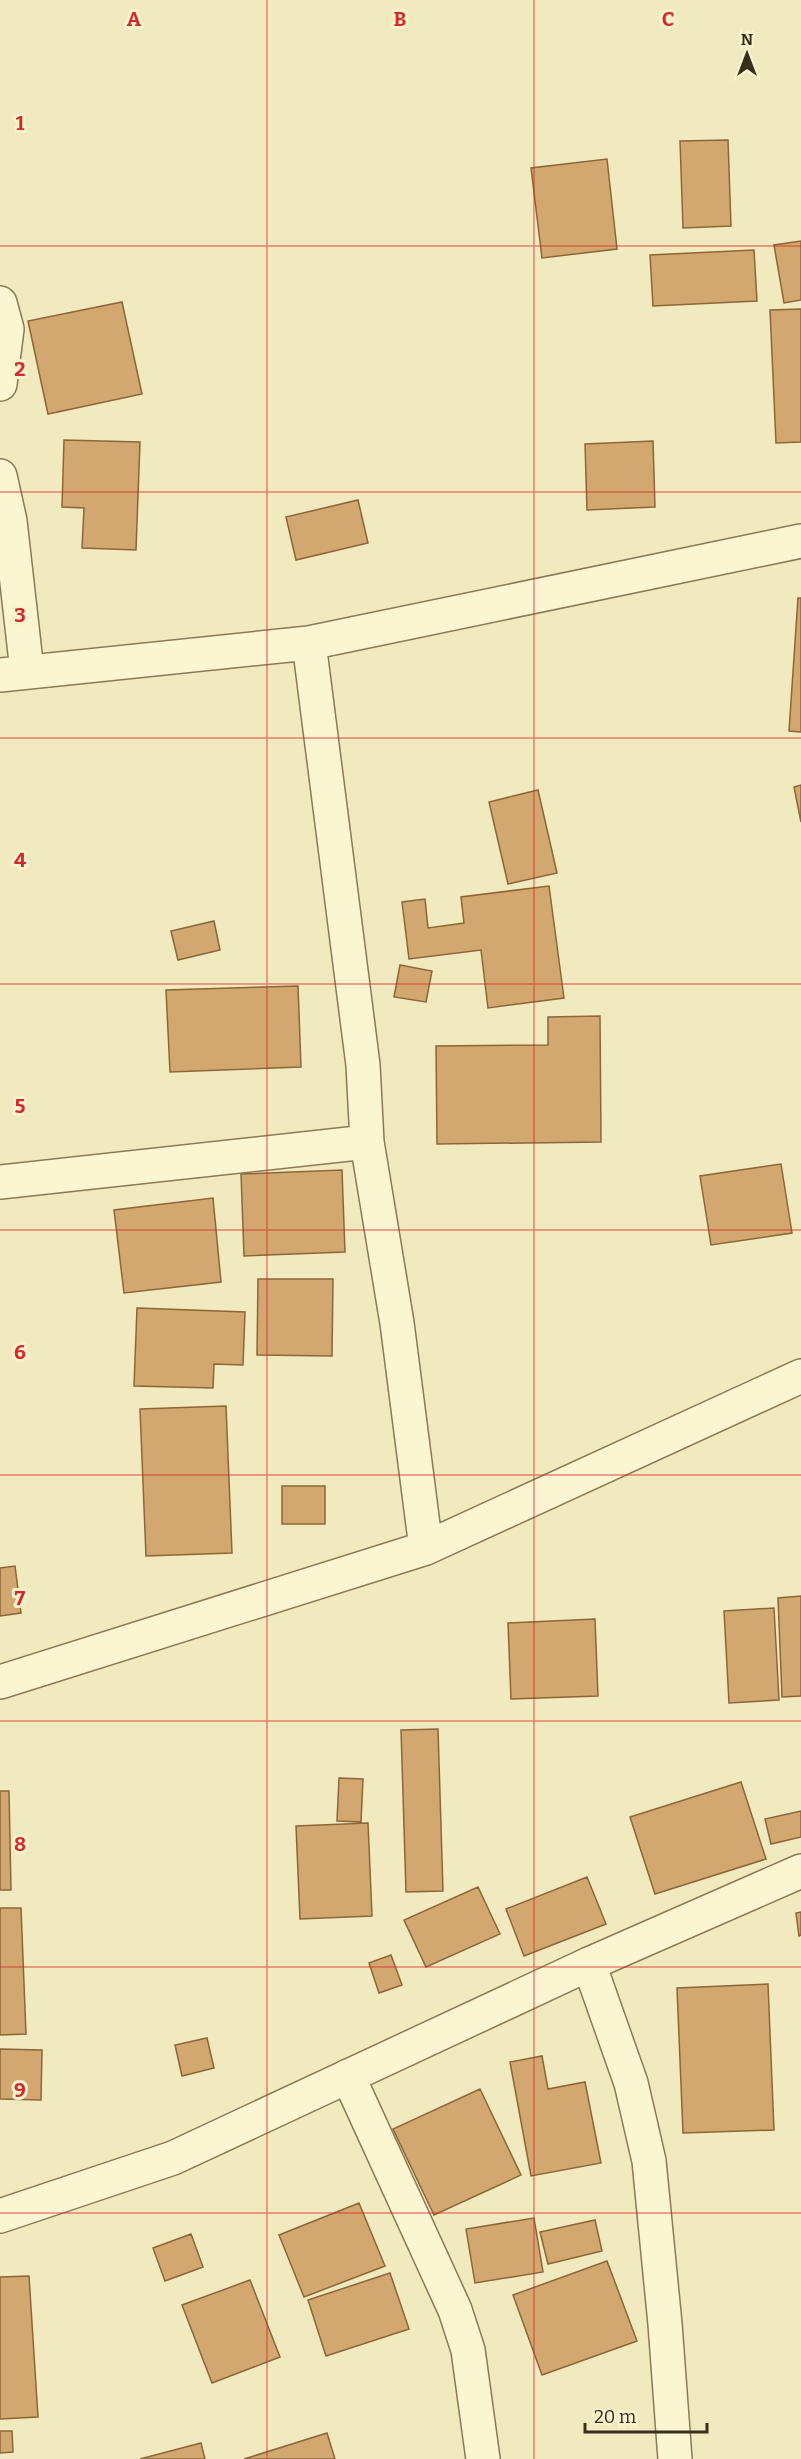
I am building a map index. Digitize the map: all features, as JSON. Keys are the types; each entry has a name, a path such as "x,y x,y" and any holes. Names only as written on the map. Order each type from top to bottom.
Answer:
{"street":[{"path":"0,303 7,329 0,384"},
{"path":"0,476 10,521 14,673 309,642 801,541"},
{"path":"309,642 363,1065 368,1142 397,1323 426,1548"},
{"path":"0,1182 368,1142"},
{"path":"0,1683 426,1548 801,1376"},
{"path":"0,2216 173,2158 589,1964 801,1871"},
{"path":"589,1964 631,2083 649,2161 675,2459"},
{"path":"348,2076 455,2310 468,2350 483,2459"}],"building":[{"path":"728,140 731,226 683,228 680,141"},
{"path":"607,159 617,249 542,258 531,168"},
{"path":"801,241 801,300 784,303 774,245"},
{"path":"754,250 757,301 653,306 650,255"},
{"path":"122,302 142,394 48,414 28,321"},
{"path":"801,309 801,442 776,443 770,310"},
{"path":"64,440 140,442 136,550 82,548 84,508 62,507"},
{"path":"653,441 655,507 587,510 585,444"},
{"path":"358,500 368,543 296,560 286,517"},
{"path":"798,598 801,598 801,732 789,731"},
{"path":"801,785 801,822 794,787"},
{"path":"538,790 557,873 508,884 489,802"},
{"path":"549,886 564,998 488,1008 481,950 409,959 402,902 425,899 428,928 464,923 461,897"},
{"path":"214,921 220,950 178,960 171,931"},
{"path":"400,965 432,971 426,1002 394,997"},
{"path":"298,986 301,1067 170,1072 166,990"},
{"path":"600,1016 601,1142 437,1144 436,1046 548,1045 548,1017"},
{"path":"781,1164 792,1233 711,1245 700,1176"},
{"path":"342,1170 345,1252 244,1256 241,1174"},
{"path":"213,1198 221,1282 124,1293 114,1210"},
{"path":"258,1279 333,1279 332,1356 257,1355"},
{"path":"137,1308 245,1312 243,1365 214,1364 213,1388 134,1386"},
{"path":"226,1406 232,1553 146,1556 140,1409"},
{"path":"282,1486 325,1486 325,1524 282,1524"},
{"path":"15,1566 21,1613 0,1616 0,1568"},
{"path":"801,1596 801,1696 782,1697 778,1598"},
{"path":"774,1608 779,1700 729,1703 724,1611"},
{"path":"595,1619 598,1696 511,1699 508,1623"},
{"path":"438,1729 443,1891 406,1892 401,1730"},
{"path":"339,1778 363,1779 361,1822 337,1821"},
{"path":"741,1782 766,1859 655,1894 630,1817"},
{"path":"0,1791 9,1791 11,1890 0,1890"},
{"path":"801,1811 801,1837 771,1844 765,1819"},
{"path":"368,1823 372,1916 300,1919 296,1826"},
{"path":"587,1877 606,1924 524,1956 506,1909"},
{"path":"478,1887 500,1934 426,1967 404,1920"},
{"path":"0,1908 21,1908 26,2034 0,2035"},
{"path":"801,1912 801,1935 799,1936 796,1913"},
{"path":"391,1955 402,1985 379,1993 369,1963"},
{"path":"768,1984 774,2130 683,2133 677,1988"},
{"path":"207,2038 214,2068 182,2076 175,2045"},
{"path":"0,2049 42,2050 41,2100 0,2099"},
{"path":"542,2056 548,2089 585,2082 601,2163 531,2176 510,2062"},
{"path":"480,2089 521,2175 434,2215 393,2129"},
{"path":"359,2203 385,2266 304,2297 279,2235"},
{"path":"534,2218 543,2272 475,2283 466,2229"},
{"path":"595,2220 602,2251 548,2264 540,2232"},
{"path":"191,2234 203,2267 165,2281 153,2248"},
{"path":"607,2261 637,2341 542,2375 513,2295"},
{"path":"390,2273 409,2329 326,2356 308,2300"},
{"path":"29,2276 38,2417 0,2419 0,2277"},
{"path":"250,2280 280,2357 212,2383 182,2305"},
{"path":"0,2431 12,2431 13,2452 0,2453"},
{"path":"327,2433 335,2459 244,2459"},
{"path":"201,2443 205,2459 140,2459"}]}
